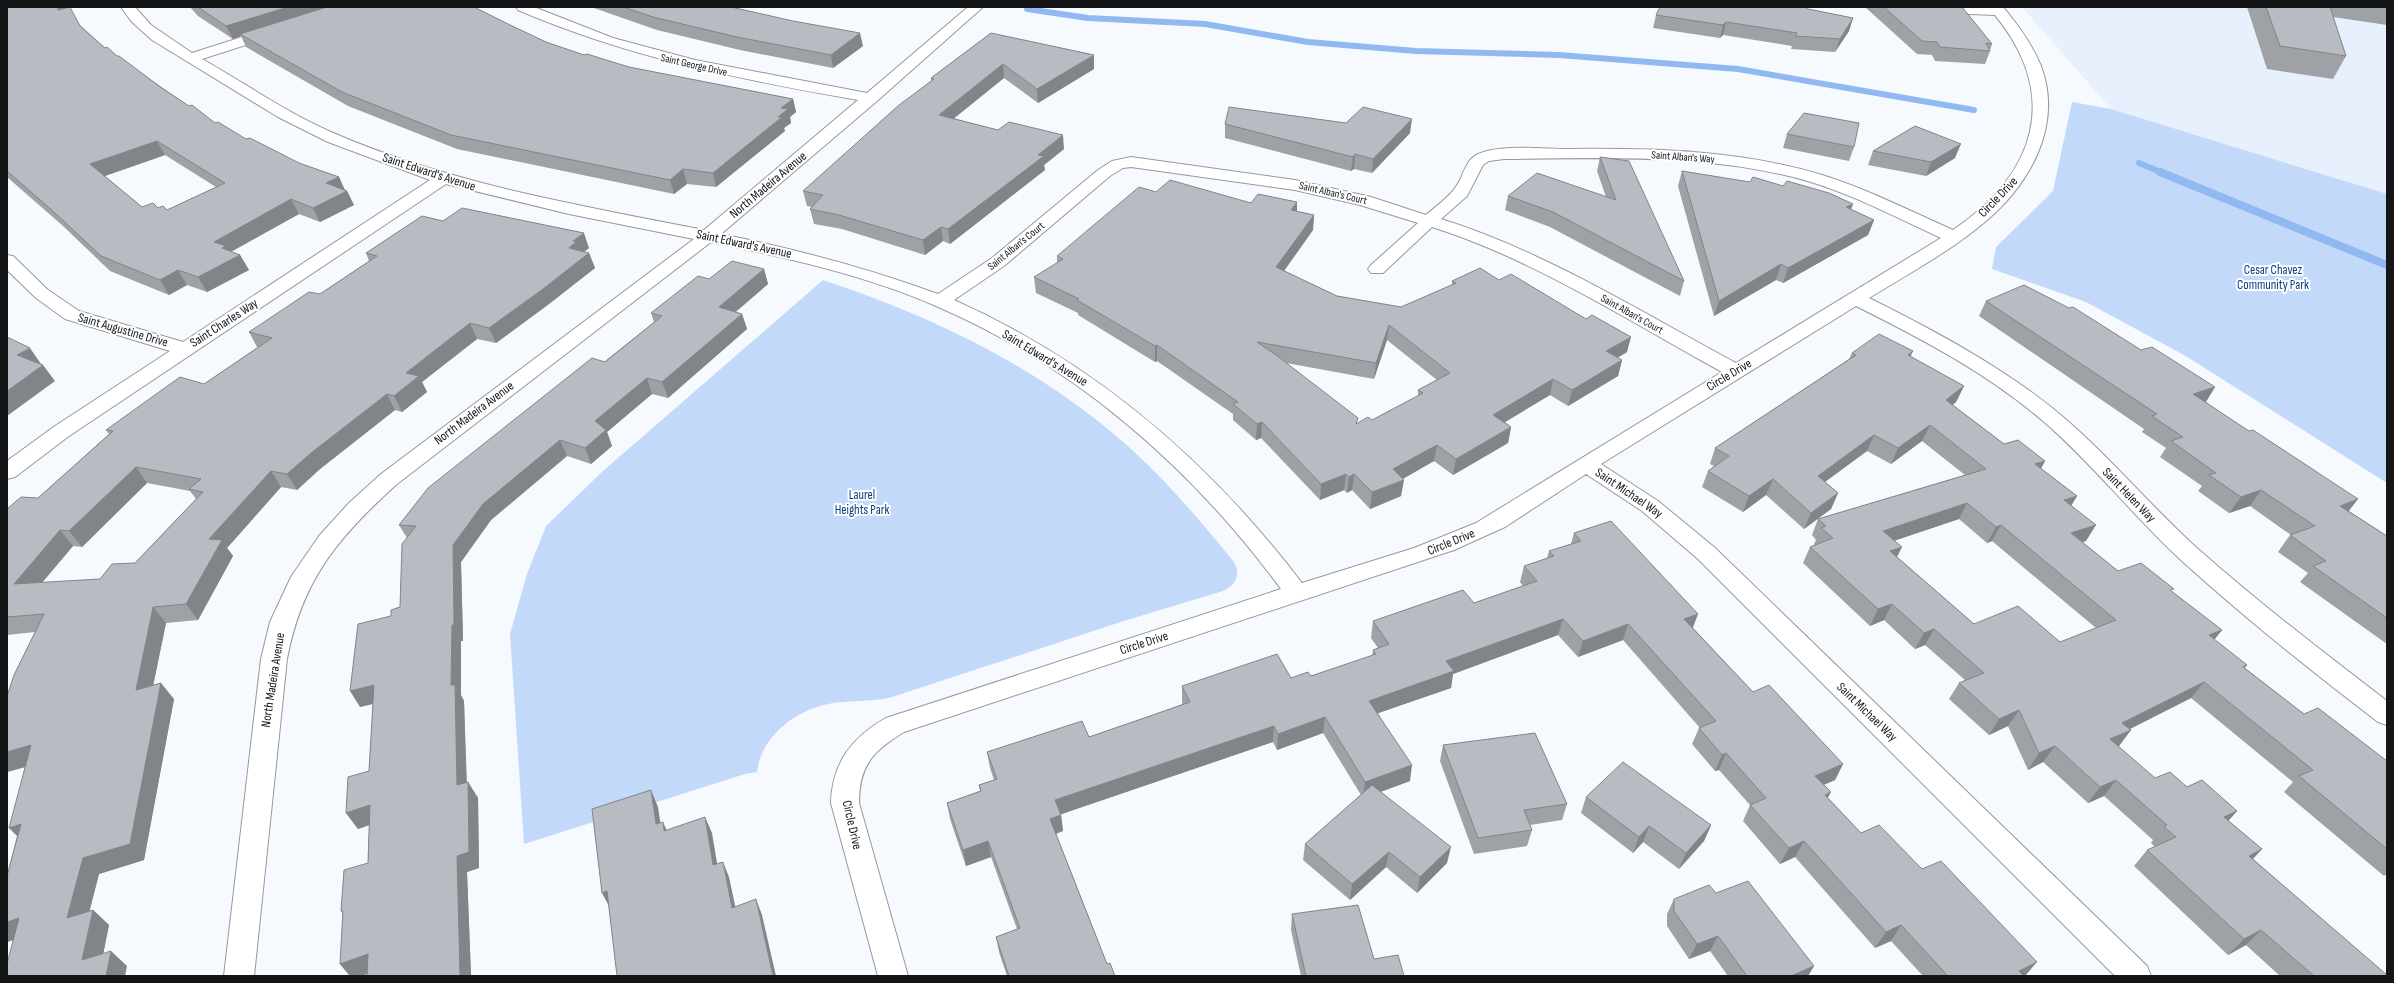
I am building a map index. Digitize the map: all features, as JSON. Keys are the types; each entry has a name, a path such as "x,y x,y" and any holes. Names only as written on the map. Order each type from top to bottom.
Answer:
{"street":[{"name":"Saint Edward's Avenue","path":"128,7 142,25 191,58 277,110 325,136 443,179 544,203 708,236 832,265 940,301 1040,353 1082,379 1129,413 1193,469 1273,560 1297,593"},
{"name":"Saint George Drive","path":"523,7 575,30 657,56 732,74 872,98"},
{"name":"North Madeira Avenue","path":"239,976 274,658 284,617 311,564 338,529 389,479 708,236 872,98 976,7"},
{"path":"1894,7 1998,9"},
{"name":"Circle Drive","path":"894,976 845,803 844,789 853,762 876,735 895,725 1297,593 1391,564 1471,534 1502,519 1586,464 1735,371 1856,299 1954,237 1985,213 2015,182 2033,148 2042,121 2042,94 2034,63 2017,34 1998,9"},
{"path":"191,58 288,27"},
{"name":"Saint Alban's Way","path":"1377,269 1466,186 1473,166 1486,157 1504,154 1656,154 1742,162 1797,173 1855,193 1954,237"},
{"name":"Saint Alban's Court","path":"940,301 998,262 1104,173 1124,162 1159,165 1295,185 1365,201 1431,220 1487,240 1540,265 1735,371"},
{"name":"Saint Charles Way","path":"7,472 62,431 443,179"},
{"name":"Saint Augustine Drive","path":"7,260 42,294 72,315 88,321 186,348"},
{"name":"Saint Helen Way","path":"1856,299 1962,355 2034,403 2064,430 2163,530 2203,567 2293,642 2387,715"},
{"name":"Saint Michael Way","path":"1586,464 1650,506 1706,553 2136,976"}],"shaded area":[{"path":"2022,7 2387,7 2387,194 2111,109"}],"green space":[{"name":"Cesar Chavez Community Park","path":"2072,102 2111,109 2387,194 2387,483 2184,355 2086,302 1992,269 1996,247 2053,191"},
{"name":"Laurel Heights Park","path":"823,280 906,311 986,348 1061,394 1130,448 1171,489 1234,562 1237,575 1234,583 1223,591 1127,620 889,698 836,703 815,707 792,719 772,737 760,759 757,772 745,774 524,844 510,634 527,574 546,526 603,471"}],"building":[{"path":"7,7 58,7 58,10 70,7 80,26 105,48 107,47 163,89 189,106 192,105 215,123 218,122 246,139 250,138 299,163 339,177 326,183 347,191 313,208 291,199 214,242 226,246 222,248 240,255 198,277 178,270 160,280 101,256 7,171","holes":["157,141 225,183 167,210 163,206 158,208 153,203 142,207 90,164"]},
{"path":"198,7 288,7 226,26"},
{"path":"327,7 474,7 546,42 584,55 587,54 629,67 793,99 781,108 788,109 778,117 782,117 713,173 683,169 670,180 451,135 342,92 240,34"},
{"path":"623,7 731,7 793,21 860,33 831,55 737,37 653,17"},
{"path":"1660,7 1805,7 1808,9 1853,18 1840,39 1795,36 1797,33 1726,22 1723,25 1656,15"},
{"path":"1884,7 1962,7 1992,44 1986,43 1990,51 1940,47 1937,42 1922,41"},
{"path":"2266,7 2330,7 2346,56 2280,46"},
{"path":"991,33 1094,55 1037,89 1003,64 939,115 998,130 1009,122 1063,135 1038,155 1044,156 948,229 941,227 923,240 839,215 810,209 823,195 803,191 899,105 934,79 931,78"},
{"path":"1229,107 1346,123 1363,107 1412,119 1373,159 1355,154 1353,157 1225,124"},
{"path":"1804,113 1859,123 1854,147 1787,134"},
{"path":"1915,126 1961,144 1931,162 1873,151"},
{"path":"1600,157 1629,161 1684,281 1553,212 1508,196 1537,173 1616,200"},
{"path":"1682,171 1750,182 1753,177 1783,186 1787,181 1829,193 1853,204 1846,207 1874,220 1788,268 1781,264 1719,301"},
{"path":"1170,180 1251,203 1258,194 1297,202 1291,210 1314,215 1276,267 1337,296 1401,307 1456,283 1452,281 1480,268 1499,280 1511,274 1586,319 1592,315 1631,337 1606,351 1622,360 1572,390 1553,379 1493,415 1511,427 1456,459 1437,445 1393,469 1404,480 1372,492 1354,474 1349,477 1346,474 1321,484 1262,422 1257,424 1233,404 1238,402 1157,345 1155,346 1077,300 1079,299 1034,277 1063,259 1057,256 1139,187 1156,192","holes":["1389,325 1450,373 1418,390 1423,393 1372,420 1368,417 1356,424 1358,418 1257,342 1376,363"]},
{"path":"462,208 584,233 573,241 576,242 569,248 589,253 489,328 470,323 406,373 419,376 394,396 387,394 311,453 287,474 271,471 209,539 222,540 186,604 153,607 136,690 161,683 130,844 83,858 67,918 93,910 82,960 111,951 106,976 7,976 7,964 19,918 7,922 7,876 21,824 9,828 31,745 7,752 7,696 14,675 44,614 7,617 7,509 21,497 38,498 113,431 106,430 180,377 204,384 272,338 249,332 309,292 320,294 377,256 366,253 422,216 443,221","holes":["136,467 201,479 189,489 203,492 135,563 112,564 100,579 14,584 60,530 69,531"]},
{"path":"732,261 764,269 719,307 742,314 662,382 647,378 595,421 606,430 585,448 560,440 483,504 453,545 454,625 452,625 451,685 455,685 457,785 468,782 469,852 457,856 460,975 367,976 368,954 340,964 343,911 341,911 344,870 368,863 370,805 346,813 348,777 369,771 374,685 350,691 358,624 391,616 391,610 400,607 402,544 416,526 399,525 428,488 592,358 605,362 662,316 651,313 698,276 709,279"},
{"path":"2024,285 2069,308 2073,307 2141,350 2152,347 2215,387 2193,394 2249,431 2253,430 2358,499 2340,506 2387,536 2387,618 2313,566 2326,561 2290,535 2315,526 2261,490 2241,497 2209,475 2216,473 2171,441 2183,437 2152,416 2157,414 1986,301"},
{"path":"1879,334 1913,351 1908,355 1964,386 1946,400 2004,444 2018,440 2045,461 2035,464 2077,496 2064,500 2096,525 2071,533 2118,571 2141,563 2174,589 2170,590 2222,630 2209,635 2247,665 2243,667 2304,714 2318,708 2387,761 2387,849 2299,776 2313,770 2204,682 2122,723 2131,730 2110,739 2155,778 2170,772 2187,787 2202,780 2237,811 2224,817 2262,849 2249,856 2387,976 2314,976 2261,930 2244,939 2147,850 2176,837 2164,827 2167,825 2116,780 2100,787 2055,746 2039,753 2019,710 1999,719 1959,683 1984,673 1934,629 1924,633 1892,604 1878,609 1810,547 1833,538 1821,528 1826,526 1818,519 1986,469 1930,425 1898,448 1874,435 1818,476 1838,493 1811,513 1773,479 1749,496 1708,471 1729,456 1715,448 1856,355 1852,353","holes":["1967,503 1996,527 2001,525 2116,620 2060,642 2018,606 1974,624 1890,551 1902,547 1883,531"]},
{"path":"7,337 30,348 17,355 43,365 7,391"},
{"path":"1611,521 1698,614 1684,619 1753,692 1769,685 1843,764 1815,776 1831,792 1825,795 1861,833 1879,825 1922,869 1941,861 2037,962 2019,971 2024,976 1948,976 1901,925 1886,932 1804,841 1789,848 1750,805 1766,798 1726,753 1722,755 1699,728 1716,721 1628,624 1583,641 1563,619 1446,661 1454,671 1369,701 1412,765 1365,782 1325,717 1278,734 1274,726 1055,800 1061,815 1050,819 1107,964 1110,963 1115,976 1009,976 996,937 1020,928 988,841 963,850 947,803 981,791 979,785 997,779 987,752 1082,721 1089,737 1190,702 1182,686 1277,654 1291,678 1308,672 1311,676 1376,654 1373,650 1389,644 1373,621 1463,590 1474,603 1537,581 1524,566 1554,556 1549,551 1581,541 1574,533"},
{"path":"1535,733 1567,804 1524,810 1532,830 1478,838 1443,745"},
{"path":"1623,762 1711,825 1686,853 1649,826 1639,837 1586,797"},
{"path":"1372,785 1451,847 1420,877 1389,852 1352,884 1305,844"},
{"path":"651,790 656,824 663,822 664,831 705,817 713,865 723,862 732,908 756,899 773,976 617,976 607,891 602,893 592,809"},
{"path":"1748,881 1814,966 1791,976 1747,976 1718,936 1697,944 1674,911 1674,899 1709,885 1716,893"},
{"path":"1358,905 1374,959 1398,955 1404,976 1306,976 1292,914"}],"waterway":[{"path":"1027,9 1088,18 1205,24 1308,42 1416,51 1559,55 1738,69 1974,110"},
{"path":"2139,163 2163,173"},
{"path":"2160,172 2387,265"}]}
